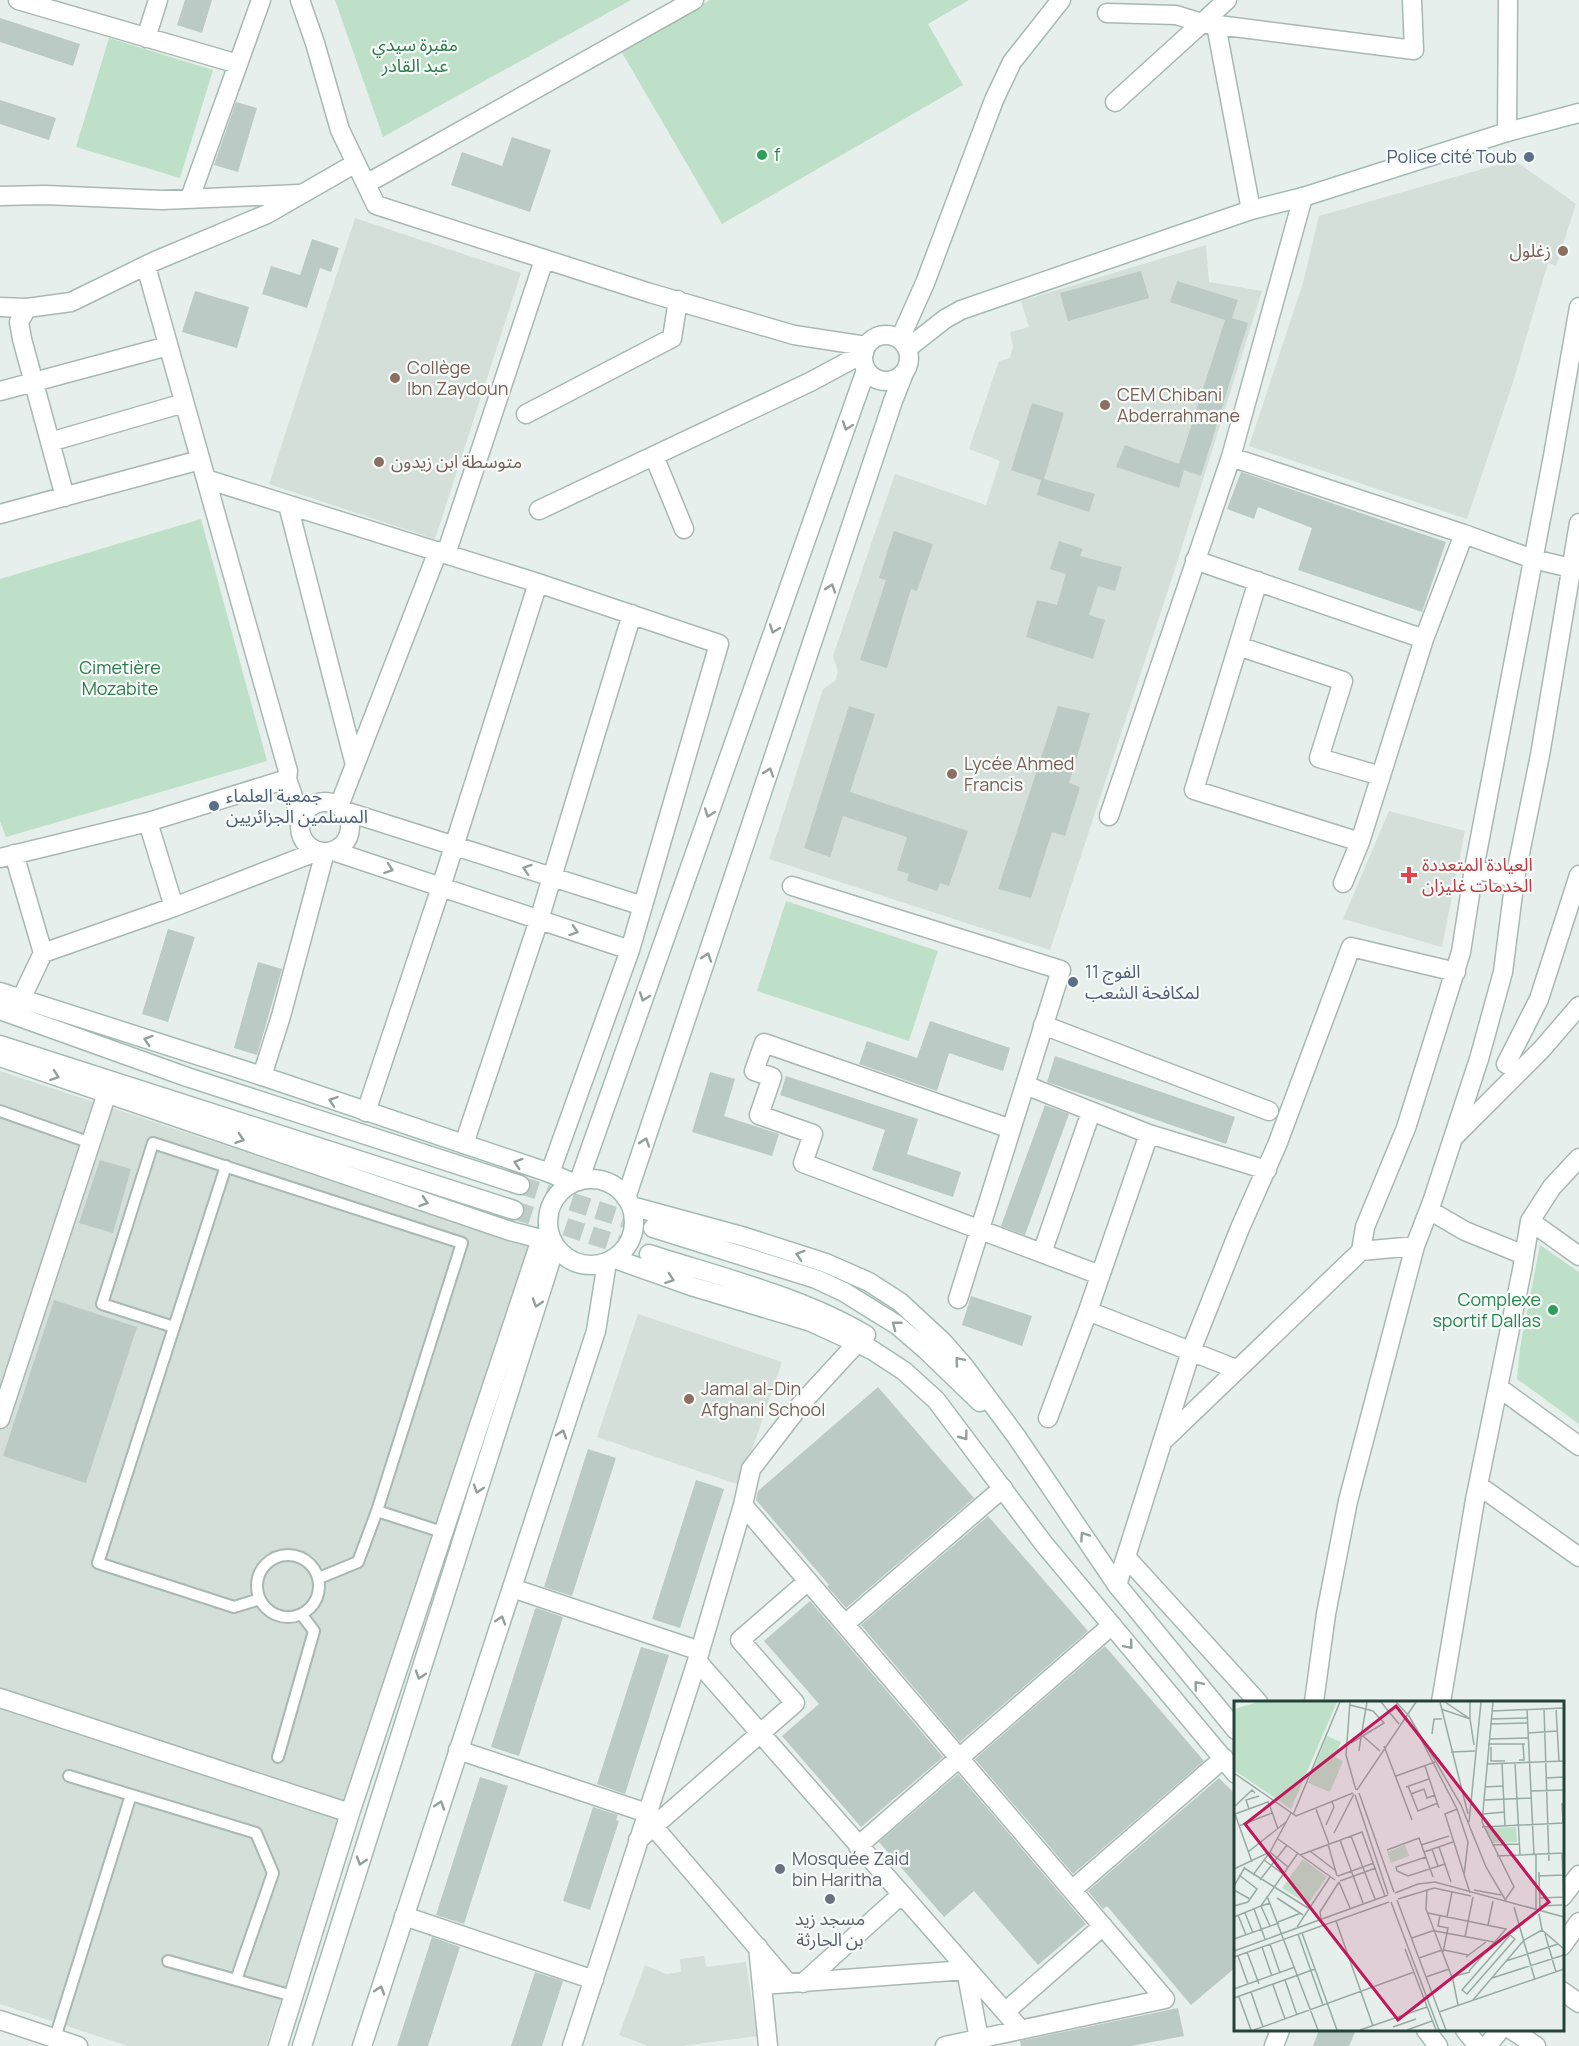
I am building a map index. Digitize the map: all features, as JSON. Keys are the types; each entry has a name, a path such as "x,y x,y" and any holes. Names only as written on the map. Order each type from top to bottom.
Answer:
{"street":[{"path":"18,0 238,64"},
{"path":"146,38 158,0"},
{"path":"190,198 261,0"},
{"path":"300,0 340,130 376,205 650,293 865,356 878,380 885,382 899,378 904,373"},
{"path":"366,184 694,0"},
{"path":"629,1202 886,423 910,361 904,344 925,284 994,100 1012,62 1061,0"},
{"path":"1115,102 1209,24 1227,0"},
{"path":"1107,13 1176,15 1209,24 1414,50 1412,0"},
{"path":"1507,132 1508,0"},
{"path":"1209,24 1251,210"},
{"path":"904,344 961,310 1251,210 1303,198 1507,132 1579,113"},
{"path":"0,315 27,308 71,302 146,266 267,214 356,164"},
{"path":"0,196 45,195 162,200 304,193"},
{"path":"1109,816 1230,457 1303,198"},
{"path":"342,809 355,765 442,553 544,260"},
{"path":"146,266 288,771 287,779 301,819 300,827 305,842 325,851 630,950"},
{"path":"526,414 672,338 678,300"},
{"path":"1164,1440 1236,1369 1296,1316 1361,1251 1365,1227 1406,1128 1461,952 1474,869 1579,307"},
{"path":"0,308 27,308"},
{"path":"27,308 19,322 64,497"},
{"path":"576,1182 870,341 882,335 888,335 904,344"},
{"path":"0,391 168,346"},
{"path":"539,510 865,356"},
{"path":"50,442 184,403"},
{"path":"654,456 684,529"},
{"path":"1230,457 1533,559 1571,568"},
{"path":"0,514 200,460"},
{"path":"206,479 538,583 719,644 630,950 550,1173"},
{"path":"288,505 355,765"},
{"path":"1314,1701 1326,1614 1348,1502 1415,1246 1479,1059 1503,972 1515,878 1540,755 1579,523"},
{"path":"1343,883 1360,842 1424,639 1464,534"},
{"path":"1195,560 1424,639"},
{"path":"1258,581 1194,790 1360,842"},
{"path":"366,1112 538,583"},
{"path":"464,1144 539,920 632,614"},
{"path":"1238,646 1343,681 1319,758 1381,776"},
{"path":"43,953 7,856 148,822 287,779"},
{"path":"301,819 310,807 317,803 332,802 342,809 643,906"},
{"path":"21,999 43,953 174,907 325,851 346,841 350,834 349,818 342,809"},
{"path":"148,822 174,907"},
{"path":"262,1076 281,1016 325,851"},
{"path":"1474,869 1515,878"},
{"path":"1506,1064 1539,999 1579,875"},
{"path":"792,886 1061,970 958,1299"},
{"path":"1117,1585 1191,1351 1240,1228 1267,1170 1351,947 1456,972"},
{"path":"0,992 262,1076 576,1182"},
{"path":"1452,1140 1542,1049 1579,1006"},
{"path":"0,1010 198,1080 520,1185"},
{"path":"1043,1025 1269,1111"},
{"path":"1011,1129 764,1043 754,1071 772,1077 759,1115 813,1134 803,1163 1100,1275"},
{"path":"0,1044 514,1210"},
{"path":"1479,1059 1506,1064 1542,1049"},
{"path":"0,1057 499,1227 548,1240 563,1256 587,1266 611,1261 624,1251 631,1241 634,1217 629,1202 614,1185 601,1180 587,1179 562,1189 549,1210 548,1240 302,2046"},
{"path":"1025,1085 1149,1134 1267,1170"},
{"path":"0,1419 106,1093"},
{"path":"1042,1254 1091,1112"},
{"path":"1048,1418 1088,1311 1149,1134"},
{"path":"1441,1701 1478,1485 1530,1221 1552,1187 1579,1158"},
{"path":"629,1202 816,1260 869,1282 900,1302 942,1341 1016,1436 1117,1585 1234,1728"},
{"path":"1429,1210 1465,1231 1524,1255"},
{"path":"1530,1221 1579,1256"},
{"path":"653,1228 816,1279 874,1309 904,1331 1016,1436"},
{"path":"278,2046 350,1813 548,1240"},
{"path":"1361,1251 1415,1246"},
{"path":"649,1254 786,1299 846,1324 902,1358 921,1375 936,1400 1044,1544 1234,1771"},
{"path":"611,1261 792,1316 857,1343 904,1371 936,1400"},
{"path":"362,2046 596,1331 611,1261"},
{"path":"1088,1311 1236,1369"},
{"path":"575,2045 638,1840 650,1820 743,1505 751,1469 801,1404 857,1343"},
{"path":"1498,1386 1579,1446"},
{"path":"1478,1485 1579,1557"},
{"path":"845,1624 1002,1488"},
{"path":"743,1505 1166,1999 1017,2036 979,2039 945,2046"},
{"path":"1126,1557 1257,1701"},
{"path":"650,1820 760,1734 795,1703 740,1640 808,1581"},
{"path":"512,1588 698,1656 760,1734 1005,2012 1017,2036"},
{"path":"858,1846 1112,1625"},
{"path":"0,1698 350,1813"},
{"path":"459,1750 650,1820 758,1947 796,1983"},
{"path":"1072,1890 1224,1758"},
{"path":"1564,1896 1579,1875"},
{"path":"796,1983 901,1895"},
{"path":"404,1916 594,1980"},
{"path":"1564,1944 1579,1922"},
{"path":"1005,2012 1103,1926"},
{"path":"758,1947 768,2046"},
{"path":"762,1984 966,1970"},
{"path":"966,1970 979,2039"},
{"path":"1564,1992 1579,2003"},
{"path":"0,2020 78,2046"},
{"path":"1274,2046 1280,2031"},
{"path":"1427,2031 1438,2046"},
{"path":"1474,2042 1498,2031"},
{"path":"1514,2031 1536,2046"}],"lane":[{"path":"0,1111 91,1143"},
{"path":"174,1327 102,1304 153,1143 462,1243 358,1562 319,1578"},
{"path":"226,1166 98,1563 234,1607 260,1599"},
{"path":"376,1511 436,1530"},
{"path":"285,1554 306,1560 319,1578 318,1599 302,1615 280,1617 262,1605 256,1584 265,1564 285,1554"},
{"path":"278,1757 314,1631 302,1615"},
{"path":"69,1776 255,1833 273,1873 237,1980"},
{"path":"55,2038 131,1795"},
{"path":"168,1961 293,1996"}],"shaded area":[{"path":"1514,160 1576,204 1556,266 1548,263 1513,382 1467,519 1249,446 1303,283 1319,216"},
{"name":"Collège Ibn Zaydoun","path":"355,218 521,273 435,539 269,484"},
{"name":"Lycée Ahmed Francis","path":"1206,245 1209,282 1262,291 1175,569 1050,950 769,859 823,689 835,681 838,672 833,656 895,474 986,505 1000,461 969,449 999,361 1010,358 1013,346 1010,332 1029,327 1021,301"},
{"name":"العيادة المتعددة الخدمات غليزان","path":"1389,811 1465,831 1442,947 1343,919"},
{"path":"0,1071 529,1246 266,2046 128,2046 0,2004"},
{"name":"Jamal al-Din Afghani School","path":"638,1314 782,1362 740,1485 597,1437"},
{"path":"704,1956 706,1967 746,1962 757,2036 682,2046 648,2046 619,2035 645,1965 666,1974 681,1972 680,1959"}],"green space":[{"name":"مقبرة سيدي عبد القادر","path":"335,0 631,0 383,137"},
{"name":"f","path":"710,0 969,0 928,24 963,85 722,224 621,51"},
{"path":"109,38 213,70 180,178 76,147"},
{"name":"Cimetière Mozabite","path":"201,519 267,761 6,837 0,821 0,579"},
{"path":"786,901 938,951 909,1041 757,991"},
{"name":"Complexe sportif Dallas","path":"1540,1245 1579,1272 1579,1424 1517,1379 1520,1348"}],"building":[{"path":"185,0 212,0 202,33 177,25"},
{"path":"0,18 80,44 73,66 0,42"},
{"path":"0,100 56,118 49,140 0,124"},
{"path":"236,102 257,108 238,172 214,165"},
{"path":"512,137 551,150 530,212 451,185 462,152 502,166"},
{"path":"312,239 339,248 331,272 320,268 307,308 262,294 271,266 300,275"},
{"path":"1141,271 1149,298 1068,321 1060,293"},
{"path":"1177,281 1238,300 1232,318 1248,323 1201,476 1184,470 1179,488 1116,467 1125,445 1179,464 1225,320 1170,302"},
{"path":"195,291 249,307 237,348 182,332"},
{"path":"1032,403 1064,413 1044,479 1095,494 1089,512 1037,495 1041,480 1011,470"},
{"path":"1241,472 1446,542 1422,612 1298,570 1312,528 1258,507 1254,519 1227,509"},
{"path":"894,531 933,544 917,591 911,589 887,668 860,660 886,580 879,578"},
{"path":"1059,541 1083,549 1080,556 1122,567 1115,591 1098,586 1089,615 1105,620 1093,659 1026,637 1037,600 1057,605 1066,574 1050,569"},
{"path":"849,706 875,714 850,792 968,831 949,886 940,883 937,891 907,881 909,874 897,870 907,837 843,816 830,857 804,848"},
{"path":"1058,706 1090,713 1069,783 1080,787 1065,836 1052,832 1031,898 998,889"},
{"path":"168,929 195,937 168,1022 142,1014"},
{"path":"258,962 282,969 257,1055 234,1048"},
{"path":"930,1021 1010,1048 1003,1071 949,1053 937,1091 859,1064 867,1041 917,1058"},
{"path":"1055,1056 1235,1117 1226,1144 1047,1082"},
{"path":"710,1072 735,1079 724,1116 779,1134 772,1156 692,1132"},
{"path":"786,1076 918,1119 907,1154 961,1172 953,1197 872,1170 885,1130 780,1095"},
{"path":"1045,1105 1069,1114 1025,1235 1001,1226"},
{"path":"100,1160 131,1169 113,1233 79,1223"},
{"path":"971,1296 1032,1316 1022,1346 962,1325"},
{"path":"54,1300 137,1327 86,1483 3,1456"},
{"path":"878,1387 974,1498 846,1608 756,1500 758,1491"},
{"path":"588,1449 616,1458 572,1596 544,1587"},
{"path":"696,1480 724,1489 680,1628 652,1619"},
{"path":"988,1516 1088,1631 960,1742 861,1625"},
{"path":"810,1601 943,1757 861,1827 782,1736 819,1704 764,1641"},
{"path":"537,1608 563,1617 519,1756 491,1747"},
{"path":"1105,1646 1204,1761 1073,1874 975,1759"},
{"path":"641,1647 669,1655 625,1794 597,1784"},
{"path":"958,1774 1086,1924 1038,1965 974,1891 944,1917 879,1842"},
{"path":"480,1777 508,1786 464,1924 436,1915"},
{"path":"1219,1778 1234,1793 1234,1969 1191,2005 1107,1906 1103,1909 1088,1891"},
{"path":"593,1807 618,1815 616,1820 619,1821 590,1910 563,1901"},
{"path":"432,1937 460,1947 428,2046 397,2046"},
{"path":"535,1972 563,1981 542,2046 511,2046"},
{"path":"1178,2008 1184,2036 1131,2046 1021,2046 1020,2041"},
{"path":"1319,2031 1356,2031 1349,2046 1313,2046"}],"tunnel":[{"path":"520,1185 653,1228"},
{"path":"514,1210 649,1254"}],"place":[{"name":"f","path":"762,155"},
{"name":"Police cité Toub","path":"1529,157"},
{"name":"زغلول","path":"1563,251"},
{"name":"Collège Ibn Zaydoun","path":"395,378"},
{"name":"CEM Chibani Abderrahmane","path":"1105,405"},
{"name":"متوسطة ابن زيدون","path":"379,462"},
{"name":"Lycée Ahmed Francis","path":"952,774"},
{"name":"جمعية العلماء المسلمين الجزائريين","path":"214,806"},
{"name":"العيادة المتعددة الخدمات غليزان","path":"1409,875"},
{"name":"الفوج 11 لمكافحة الشعب","path":"1073,982"},
{"name":"Complexe sportif Dallas","path":"1553,1310"},
{"name":"Jamal al-Din Afghani School","path":"689,1399"},
{"name":"Mosquée Zaid bin Haritha","path":"780,1869"},
{"name":"مسجد زيد بن الحارثة","path":"830,1899"}]}
